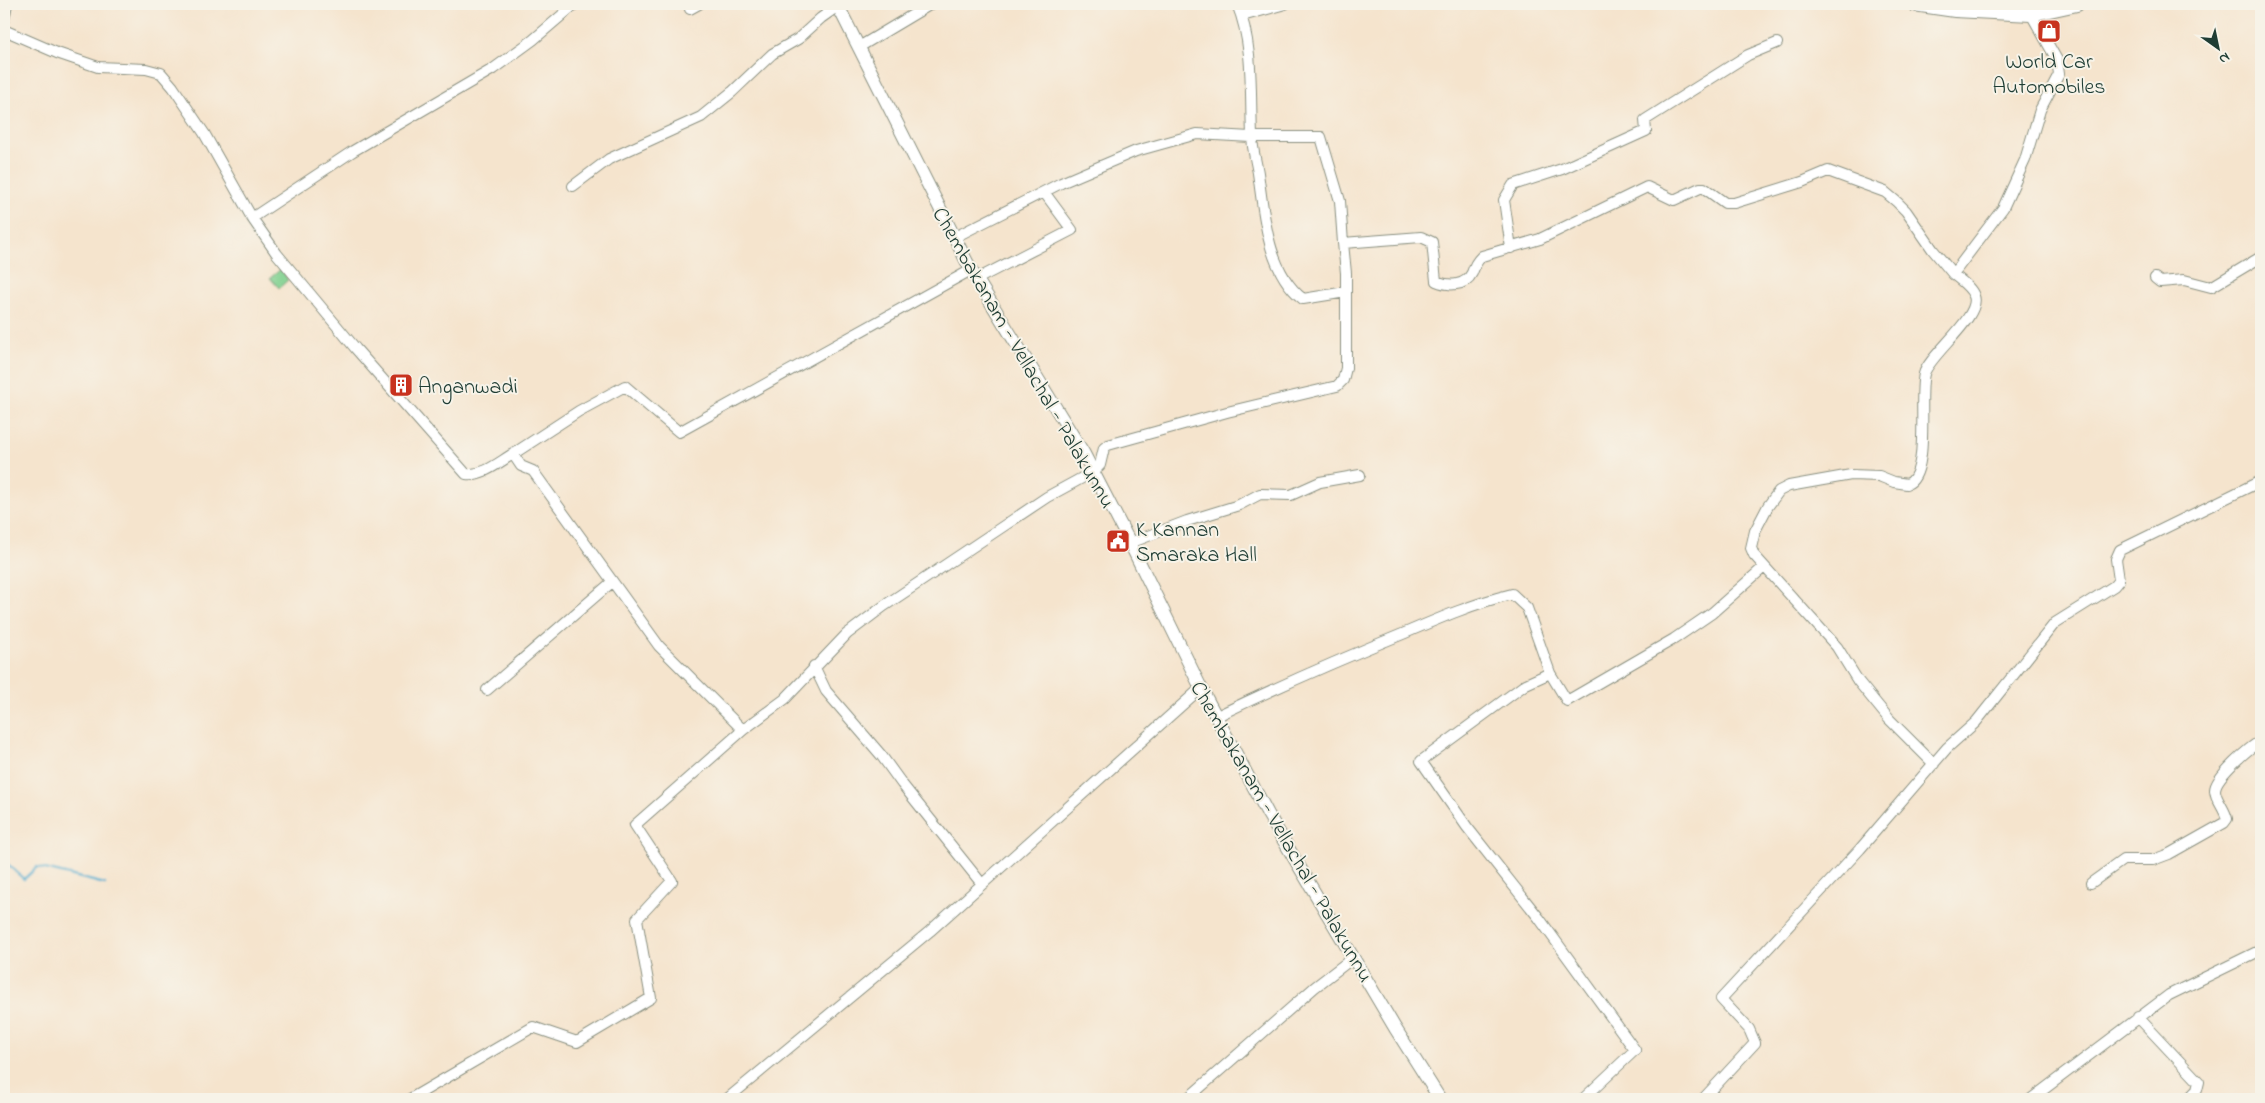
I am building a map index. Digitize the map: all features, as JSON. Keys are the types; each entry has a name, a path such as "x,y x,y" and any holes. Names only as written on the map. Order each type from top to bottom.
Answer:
{"highway":[{"path":"1914,4 1955,10 2031,14 2077,4"}],"main road":[{"name":"Chembakanam - Vellachal - Palakunnu","path":"837,5 974,275 1072,432 1130,543 1201,688 1268,814 1395,1028 1440,1099"}],"street":[{"path":"4,19 7,4"},
{"path":"252,218 353,151 493,68 533,40 575,4"},
{"path":"859,47 931,4"},
{"path":"1237,4 1242,16 1247,41 1252,97 1252,137 1271,245 1279,268 1296,293 1303,299 1346,292"},
{"path":"1242,16 1285,4"},
{"path":"573,186 609,159 701,117 732,92 772,54 798,39 837,5"},
{"path":"1954,274 2003,208 2025,160 2040,110 2059,74 2057,60 2031,14"},
{"path":"4,30 57,53 98,67 146,69 161,73 204,132 252,218 278,254 356,349 466,474 475,475 482,472 540,438 579,411 625,386 679,432 974,275 1072,230 1044,192"},
{"path":"1511,248 1504,200 1513,185 1562,170 1646,131 1645,120 1748,56 1777,43"},
{"path":"410,1099 533,1026 577,1042 651,998 637,919 672,881 635,824 743,730 785,699 814,666 847,634 884,606 1047,497 1093,472 1100,464 1104,448 1108,445 1227,412 1337,386 1343,380 1346,368 1346,292 1340,201 1321,137 1252,137 1197,134 1188,136 1136,151 1044,192 954,238"},
{"path":"1343,243 1420,237 1432,242 1436,281 1455,285 1469,277 1475,262 1482,256 1540,239 1647,187 1674,200 1704,188 1725,203 1734,203 1802,182 1828,171 1885,192 1897,202 1906,211 1933,250 1970,290 1975,302 1970,313 1944,349 1931,359 1924,374 1920,414 1923,440 1920,461 1914,478 1907,484 1879,476 1851,474 1789,486 1779,491 1768,506 1755,531 1751,548 1754,555 1837,647 1858,680 1888,719 1934,764"},
{"path":"2155,278 2160,282 2184,280 2211,287 2261,256"},
{"path":"513,454 521,466 533,471 659,646 743,730"},
{"path":"1130,543 1187,521 1239,504 1260,494 1291,495 1320,482 1360,475"},
{"path":"1703,1099 1755,1044 1749,1029 1721,1000 1860,849 1947,748 1976,722 2055,622 2114,586 2119,580 2116,559 2120,550 2261,481"},
{"path":"1217,716 1290,681 1374,645 1485,601 1512,594 1527,608 1550,673 1567,701 1674,639 1712,614 1764,566"},
{"path":"487,690 612,582"},
{"path":"814,666 826,691 882,755 902,784 982,884"},
{"path":"1550,673 1526,684 1422,761 1467,827 1539,918 1635,1050 1583,1099"},
{"path":"727,1099 922,937 1201,688"},
{"path":"2091,883 2122,860 2153,860 2169,854 2224,823 2226,814 2214,792 2215,786 2231,765 2261,741"},
{"path":"2031,1099 2138,1017 2170,995 2261,950"},
{"path":"1187,1099 1315,987 1354,957"},
{"path":"2138,1017 2200,1082 2197,1090 2188,1099"}],"green space":[{"path":"281,269 288,280 279,288 270,278"}],"waterway":[{"path":"4,861 24,879 37,867 105,884"}],"place":[{"name":"World Car Automobiles","path":"2049,31"},
{"name":"Anganwadi","path":"401,385"},
{"name":"K Kannan Smaraka Hall","path":"1118,541"}]}
